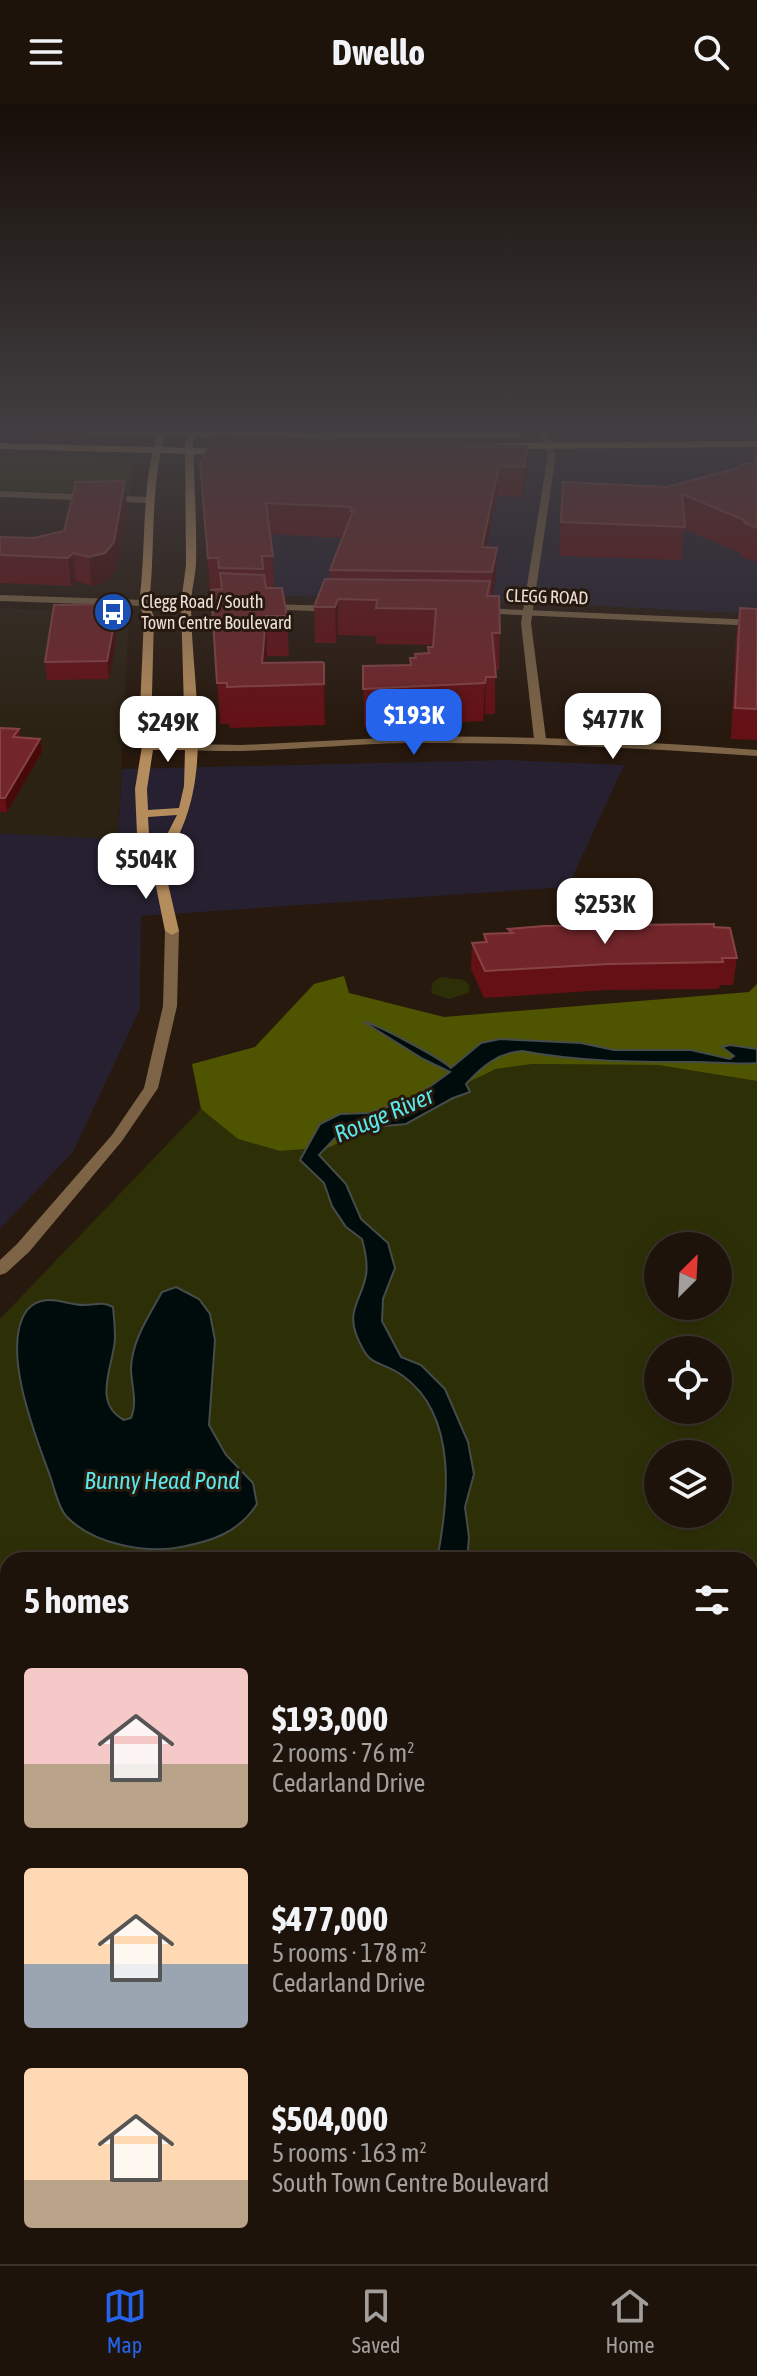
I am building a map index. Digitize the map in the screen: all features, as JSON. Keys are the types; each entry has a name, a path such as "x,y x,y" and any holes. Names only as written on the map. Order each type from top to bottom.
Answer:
{"main road":[{"path":"148,529 144,604 149,617 145,732 148,746 141,789 143,834 157,862 172,931"},
{"path":"157,862 170,845 189,797 191,770 188,747 192,730 186,603 191,565 189,529"},
{"path":"148,746 188,747"},
{"path":"143,814 184,811"}],"street":[{"path":"540,529 527,611 540,739"},
{"path":"0,598 244,606"},
{"path":"256,607 347,609"},
{"name":"CLEGG ROAD","path":"461,610 757,623"},
{"path":"188,747 266,749 304,744 540,739 757,753"},
{"path":"0,1269 23,1248 117,1138 151,1088 170,1006 172,931"}],"shaded area":[{"path":"215,529 757,529 757,614 543,603 217,594"},
{"path":"0,608 129,614 118,839 0,833"},
{"path":"507,760 624,765 568,887 141,916 140,1009 73,1152 0,1229 0,833 118,839 122,769"},
{"path":"344,976 349,993 444,1017 749,992 757,984 757,1081 658,1065 532,1064 496,1069 330,1147 280,1151 238,1139 201,1109 192,1064 255,1047 314,984"}],"green space":[{"path":"441,977 464,980 470,986 468,993 449,999 431,993 433,982"},
{"path":"532,1064 658,1065 757,1081 757,1552 0,1552 0,1319 201,1109 238,1139 280,1151 330,1147 496,1069"}],"water":[{"name":"Rouge River","path":"364,1022 408,1042 451,1068 481,1043 500,1039 581,1043 614,1050 691,1050 730,1059 734,1056 722,1047 730,1045 757,1049 757,1063 741,1064 608,1061 513,1052 478,1072 466,1084 470,1092 406,1124 374,1127 337,1136 319,1155 346,1184 361,1219 388,1243 395,1268 383,1299 382,1321 401,1357 421,1365 445,1389 468,1442 474,1474 465,1507 468,1552 438,1552 446,1487 441,1437 433,1414 421,1393 403,1376 375,1362 361,1346 353,1318 367,1271 362,1239 346,1227 332,1206 324,1183 300,1160 320,1124 340,1114 369,1113 414,1098 450,1072"},
{"name":"Bunny Head Pond","path":"176,1287 199,1299 210,1314 215,1340 209,1425 226,1455 253,1483 257,1504 242,1522 214,1538 167,1549 136,1548 91,1534 67,1517 61,1508 23,1391 18,1368 20,1326 27,1310 40,1301 113,1307 115,1339 107,1394 114,1413 124,1420 131,1418 133,1412 131,1368 138,1338 162,1292"}],"building":[{"path":"116,529 114,542 105,553 89,557 73,553 68,558 0,555 0,537 33,538 64,531"},
{"path":"206,529 269,529 273,556 262,556 263,569 219,568 218,558 208,558"},
{"path":"346,529 486,529 482,547 497,548 492,572 330,570"},
{"path":"220,573 264,575 266,588 282,588 287,616 266,616 262,663 322,662 324,684 227,687 227,683 217,683 211,590 222,589"},
{"path":"325,579 490,581 487,596 499,596 500,633 492,633 496,677 486,677 485,683 363,689 363,666 411,665 410,658 416,658 415,654 429,653 428,647 433,647 436,609 376,608 377,600 338,599 335,607 314,607"},
{"path":"113,604 114,624 107,661 45,662 54,605"},
{"path":"740,608 757,609 757,709 735,708"},
{"path":"0,728 19,729 13,737 40,739 5,798 0,798"},
{"path":"714,924 714,927 730,928 737,958 722,958 723,962 485,971 472,943 487,942 484,934 513,933 508,929 544,926"}],"place":[{"name":"Clegg Road / South Town Centre Boulevard","path":"113,612"}]}
